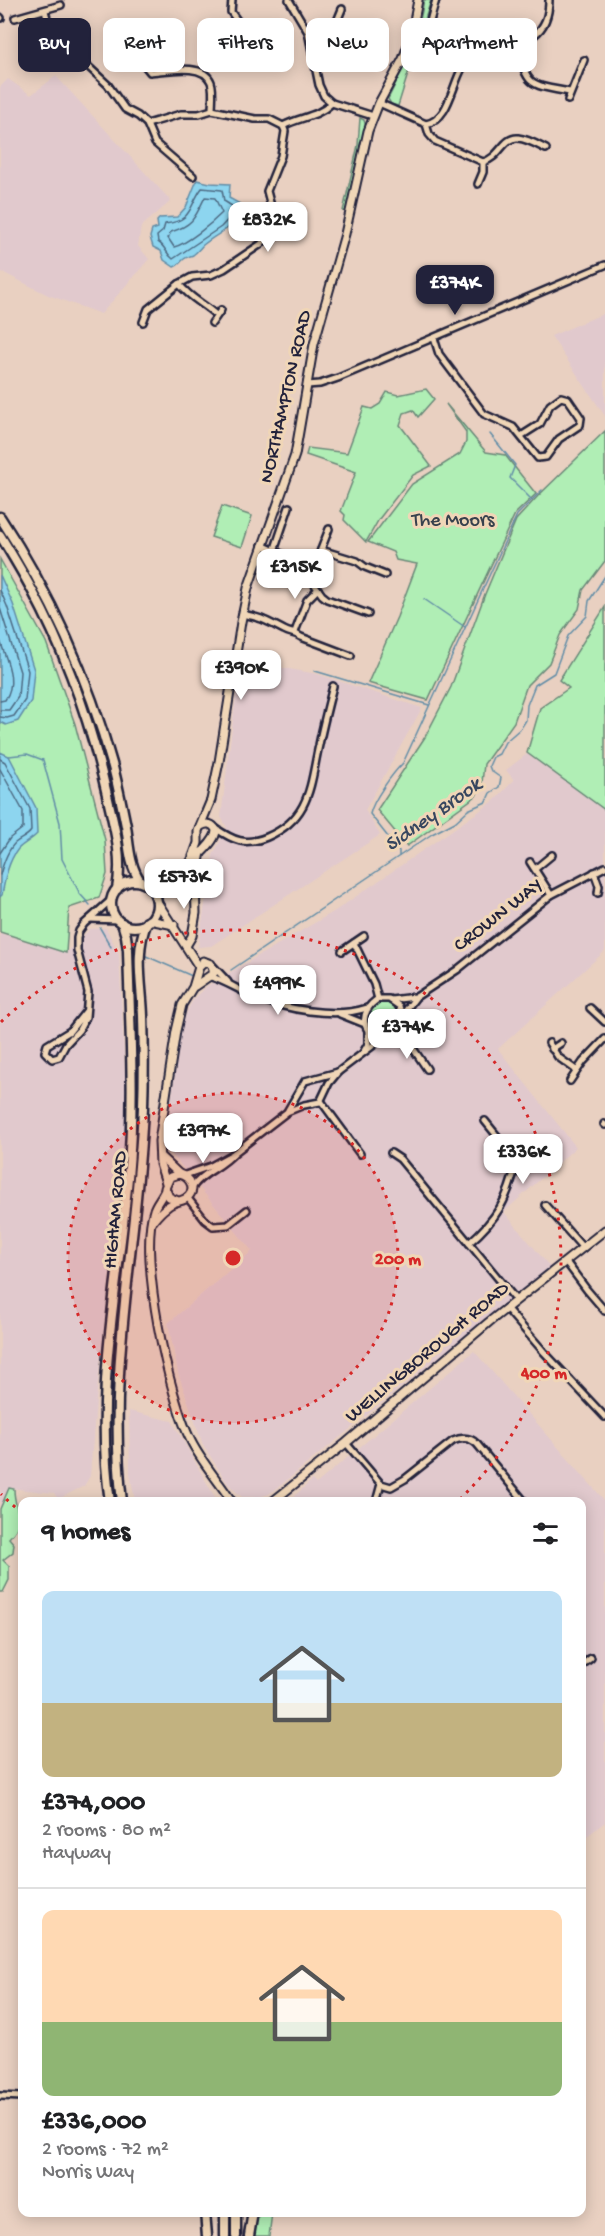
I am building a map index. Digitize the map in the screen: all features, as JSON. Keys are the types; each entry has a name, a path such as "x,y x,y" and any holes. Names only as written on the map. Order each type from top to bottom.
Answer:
{"highway":[{"path":"0,517 40,584 74,656 113,767 131,862 136,876 156,899 155,911 148,921 134,927 120,922"},
{"path":"0,535 33,591 64,658 86,718 104,783 120,861 112,910 126,936 128,950 133,1108 106,1390 105,1468 109,1497"},
{"path":"117,889 130,881 144,884"},
{"name":"HIGHAM ROAD","path":"122,1497 116,1432 117,1401 142,1110 143,1018 139,947 148,921"},
{"path":"205,2217 207,2236"},
{"path":"225,2217 225,2236"},
{"path":"236,2217 236,2236"},
{"path":"249,2236 252,2217"}],"main road":[{"name":"NORTHAMPTON ROAD","path":"201,826 219,762 242,614 262,545 290,472 314,344 345,234 373,116 403,59 411,37 418,0"},
{"name":"NORTHAMPTON ROAD","path":"208,807 213,826"},
{"path":"195,882 191,862 199,837 198,831 207,823 213,826 216,835 191,862 168,881 156,899 208,977"},
{"path":"199,837 203,841 212,840"},
{"path":"186,946 190,942 194,926 195,882 201,852"},
{"path":"144,884 168,881"},
{"path":"148,921 174,925"},
{"path":"193,987 214,971 213,966 201,967"},
{"path":"178,1201 169,1197 160,1164 159,1141 176,1031 183,1005 201,967"},
{"path":"153,1221 166,1207 188,1197 192,1188 191,1182 161,1157"},
{"path":"182,1175 170,1177 155,1208 150,1239 162,1344 173,1395 192,1443 230,1497"},
{"name":"WELLINGBOROUGH ROAD","path":"278,1497 506,1308 605,1230"}],"street":[{"path":"232,0 231,12 235,18"},
{"path":"289,0 306,29"},
{"path":"431,18 436,0"},
{"path":"537,34 546,21 549,0"},
{"path":"15,18 62,5"},
{"path":"338,18 342,9"},
{"path":"45,11 52,36 58,44 78,57 108,86 125,109 147,124 155,143 193,176"},
{"path":"568,100 584,60"},
{"path":"185,71 199,70 207,75 212,84 212,110"},
{"path":"150,72 150,80"},
{"path":"317,72 324,96 332,103 373,116"},
{"path":"379,103 426,124 433,122 441,115 462,72"},
{"path":"524,72 533,84 570,92"},
{"path":"283,126 299,117 322,113 332,103"},
{"path":"143,322 148,309 179,284 192,277 212,275 224,269 261,244 268,236 273,214 267,191 281,156 285,131 283,126 270,119 255,119 212,110 199,114 181,114 147,124"},
{"path":"426,124 429,134 435,141 483,162"},
{"path":"483,162 497,155 504,144 512,138 521,138 546,149"},
{"path":"478,184 483,172 483,162"},
{"path":"307,385 327,382 605,265"},
{"path":"179,284 189,296 219,313 212,323"},
{"path":"434,338 439,354 484,414 509,424 538,458 544,458 552,451 559,439 580,425 581,418 568,399 561,397 550,405 540,424 521,436"},
{"path":"265,578 289,507"},
{"path":"306,571 314,565 329,529"},
{"path":"262,545 293,558 306,571 322,595 333,602 368,614"},
{"path":"321,550 346,557 385,576"},
{"path":"295,632 307,600 318,590"},
{"path":"242,614 264,619 285,631 295,632 301,637 351,656"},
{"path":"213,826 226,837 242,842 259,840 283,828 302,809 315,774 319,745 333,686"},
{"path":"212,840 226,837"},
{"path":"535,869 552,855"},
{"path":"530,862 551,895"},
{"name":"CROWN WAY","path":"403,1016 416,997 457,970 551,895 605,867"},
{"path":"594,872 599,886 598,893"},
{"path":"86,1011 70,1030 54,1042 48,1043 45,1047 47,1056 57,1058 84,1023 86,1011 88,992 77,950 77,938 79,931 89,919 112,899"},
{"path":"89,919 120,922"},
{"path":"342,951 364,936"},
{"path":"354,943 374,984 378,999"},
{"path":"213,966 229,983"},
{"path":"208,977 229,983 253,997 283,1006 339,1013 367,1008"},
{"name":"CROWN WAY","path":"391,1000 416,997"},
{"path":"300,1090 302,1099 309,1103 314,1104 321,1101 325,1090 338,1072 364,1052 398,1031 403,1016 399,1006 391,1000 378,999 367,1008 364,1015 368,1044 364,1052"},
{"path":"590,1008 605,1022"},
{"path":"339,1013 367,1027 376,1035 386,1037"},
{"path":"398,1031 427,1069"},
{"path":"570,1081 605,1039"},
{"path":"54,1042 59,1044 62,1050"},
{"path":"561,1043 551,1046 562,1061 576,1071"},
{"path":"287,1112 305,1081 338,1072"},
{"path":"314,1079 321,1082 325,1090"},
{"path":"321,1101 360,1154"},
{"path":"182,1175 211,1166 234,1153 287,1112 309,1103"},
{"path":"469,1243 480,1234 505,1202 516,1164 515,1158 485,1121"},
{"path":"192,1188 198,1181 228,1161 234,1153"},
{"path":"391,1153 400,1159 516,1300"},
{"path":"188,1197 213,1227 228,1225 247,1210"},
{"path":"549,1210 556,1204"},
{"path":"545,1205 583,1248"},
{"path":"566,1262 605,1311"},
{"path":"506,1308 543,1353 605,1417"},
{"path":"346,1443 381,1484 395,1486 453,1441 466,1438 477,1444 521,1497"},
{"path":"377,1497 381,1484"},
{"path":"586,1662 591,1658"},
{"path":"0,2096 18,2097"}],"shaded area":[{"path":"56,76 171,201 141,227 138,246 149,259 101,314 48,295 0,271 0,87 8,79 31,95"},
{"path":"605,313 605,416 551,336"},
{"path":"278,667 317,674 422,708 365,810 380,835 211,946 198,947 213,855 227,828 221,817 238,679 276,683"},
{"path":"527,754 605,810 605,951 498,1049 576,1147 504,1212 550,1267 269,1494 259,1497 242,1497 228,1484 203,1445 178,1373 168,1323 252,1251 165,1146 182,1024 195,997 207,986 335,911 494,801 514,780 506,770"},
{"path":"106,928 119,954 127,1115 90,1476 84,1486 62,1497 57,1497 54,1493 9,1488 0,1507 0,933 66,953 90,929"},
{"path":"474,1351 605,1501 605,1822 586,1837 586,1497 293,1497 312,1480 316,1484"},
{"path":"129,1411 172,1421 215,1497 134,1497 130,1473"}],"green space":[{"path":"424,0 431,0 425,18 420,18"},
{"path":"401,72 409,72 398,106 391,104 388,99"},
{"path":"360,118 364,120 366,127 347,212 343,211 358,145"},
{"path":"426,389 434,399 418,417 413,410 404,413 400,425 431,466 413,475 379,519 366,542 344,520 345,515 341,511 356,472 306,455 308,448 347,453 364,407 372,409 380,404 387,392 398,395"},
{"name":"The Moors","path":"446,404 486,452 505,455 536,494 515,514 428,700 368,683 417,564 396,560 393,552 368,542 412,484 460,454 466,442 466,432"},
{"path":"605,431 605,561 583,590 579,609 560,635 549,663 527,685 514,722 484,764 482,783 476,796 407,846 377,810 425,737 451,687 485,594 516,520"},
{"path":"222,506 252,516 242,547 211,537"},
{"path":"0,559 46,642 75,724 105,840 107,874 99,898 69,908 66,953 0,932"},
{"path":"605,607 605,810 527,753 540,708 569,688 559,680"},
{"path":"384,1002 395,1007 400,1018 395,1029 384,1034 373,1029 368,1018 373,1007"},
{"path":"9,1488 14,1489 18,1526 9,1538 14,1544 13,1552 3,1560 9,1566 9,1580 3,1592 0,1592 0,1509"},
{"path":"255,2217 271,2217 269,2236 253,2236"}],"water":[{"path":"197,180 230,184 229,198 240,204 243,212 230,226 174,267 164,260 161,251 153,247 150,237 152,230 158,228 157,221 160,218 177,217 186,207"},
{"path":"0,575 13,604 34,670 31,701 18,721 6,725 0,722"},
{"path":"0,752 9,756 36,808 37,834 20,847 15,854 9,865 0,897"}],"waterway":[{"path":"490,434 515,465 510,478 532,500"},
{"path":"399,856 399,851 370,814 372,808 384,787 403,763 517,515 542,490"},
{"name":"Sidney Brook","path":"231,970 432,834 455,822 468,810 486,802 490,793 499,787 501,778 491,771 489,766 493,757 499,754 505,742 521,728 526,720 527,705 535,685 554,673 568,636 587,616 589,601 605,576"},
{"path":"424,599 465,627"},
{"path":"315,671 429,705"},
{"path":"9,756 27,754 43,760 60,823 62,859 80,894 90,905"},
{"path":"100,928 111,947"},
{"path":"146,956 192,976"}]}
